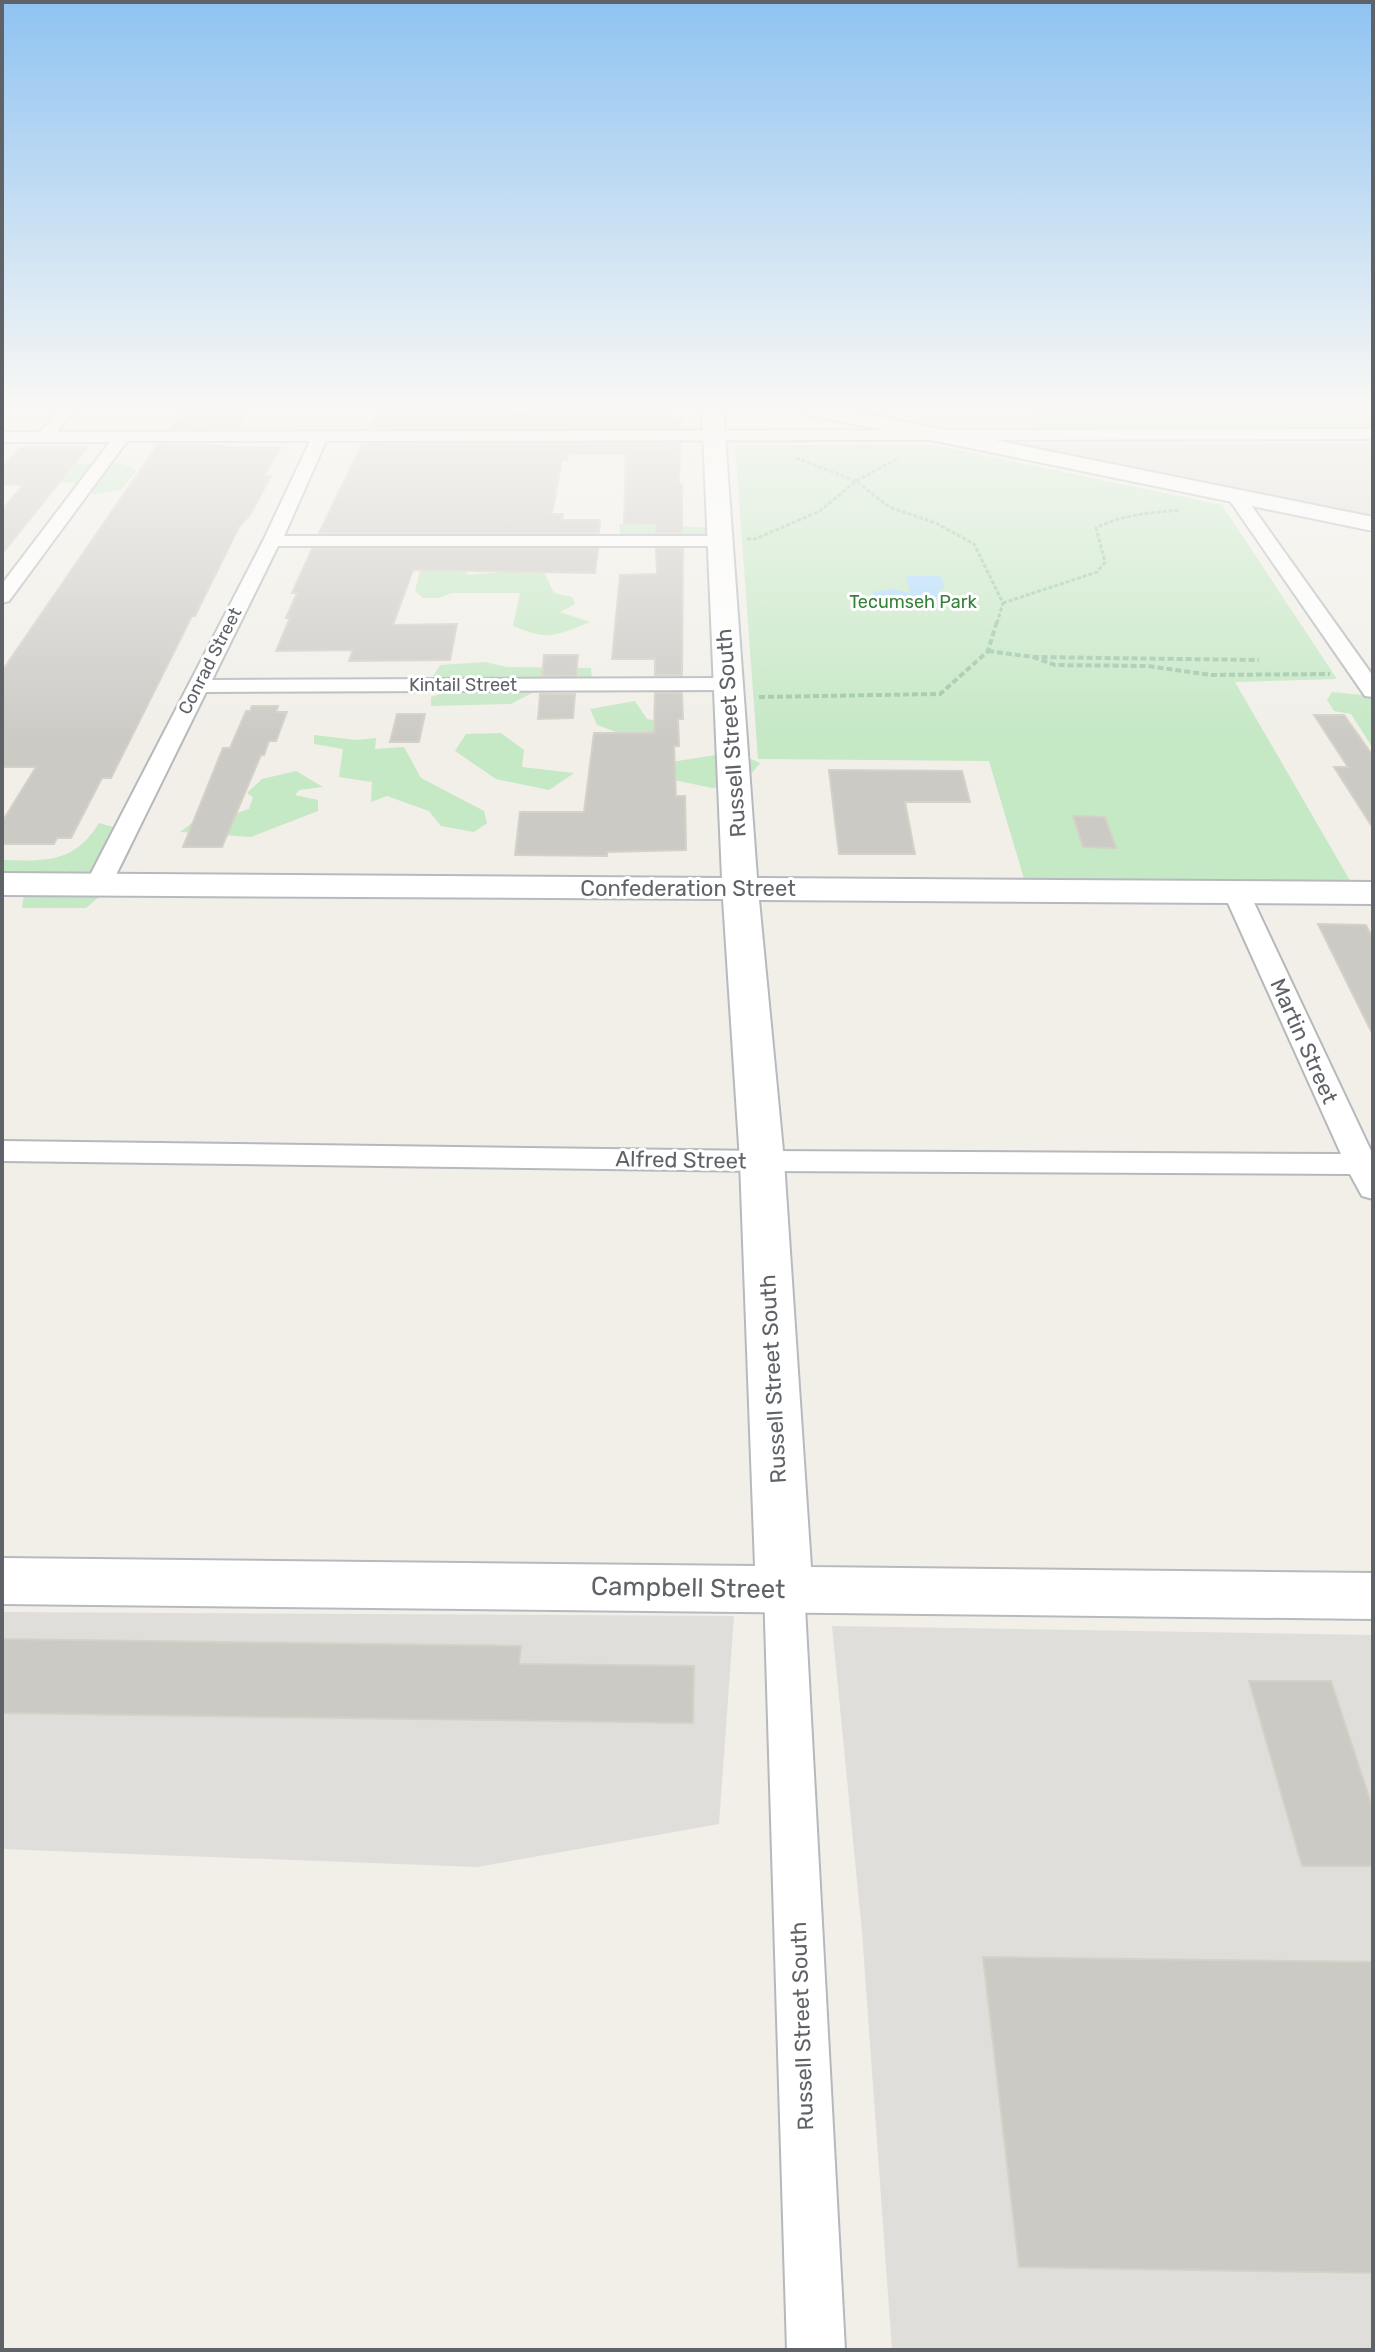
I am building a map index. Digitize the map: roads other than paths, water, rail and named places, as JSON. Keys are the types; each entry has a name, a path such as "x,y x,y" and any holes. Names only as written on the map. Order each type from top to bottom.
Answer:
{"street":[{"path":"2,597 61,519"},
{"name":"Conrad Street","path":"98,885 282,519"},
{"name":"Russell Street South","path":"717,519 740,889 762,1161 784,1588 816,2350"},
{"path":"1252,519 1371,686"},
{"path":"1348,519 1373,524"},
{"path":"272,541 718,541"},
{"name":"Kintail Street","path":"196,686 729,691"},
{"name":"Confederation Street","path":"2,884 1373,893"},
{"name":"Martin Street","path":"1236,892 1366,1176"},
{"name":"Alfred Street","path":"2,1151 762,1161 1366,1176"},
{"name":"Campbell Street","path":"2,1581 1373,1596"}],"water":[{"path":"906,576 941,576 945,589 938,590 942,604 914,604 909,598 894,603 874,598 874,592 891,589 910,593"}],"park label":[{"name":"Tecumseh Park","path":"913,602"}]}
